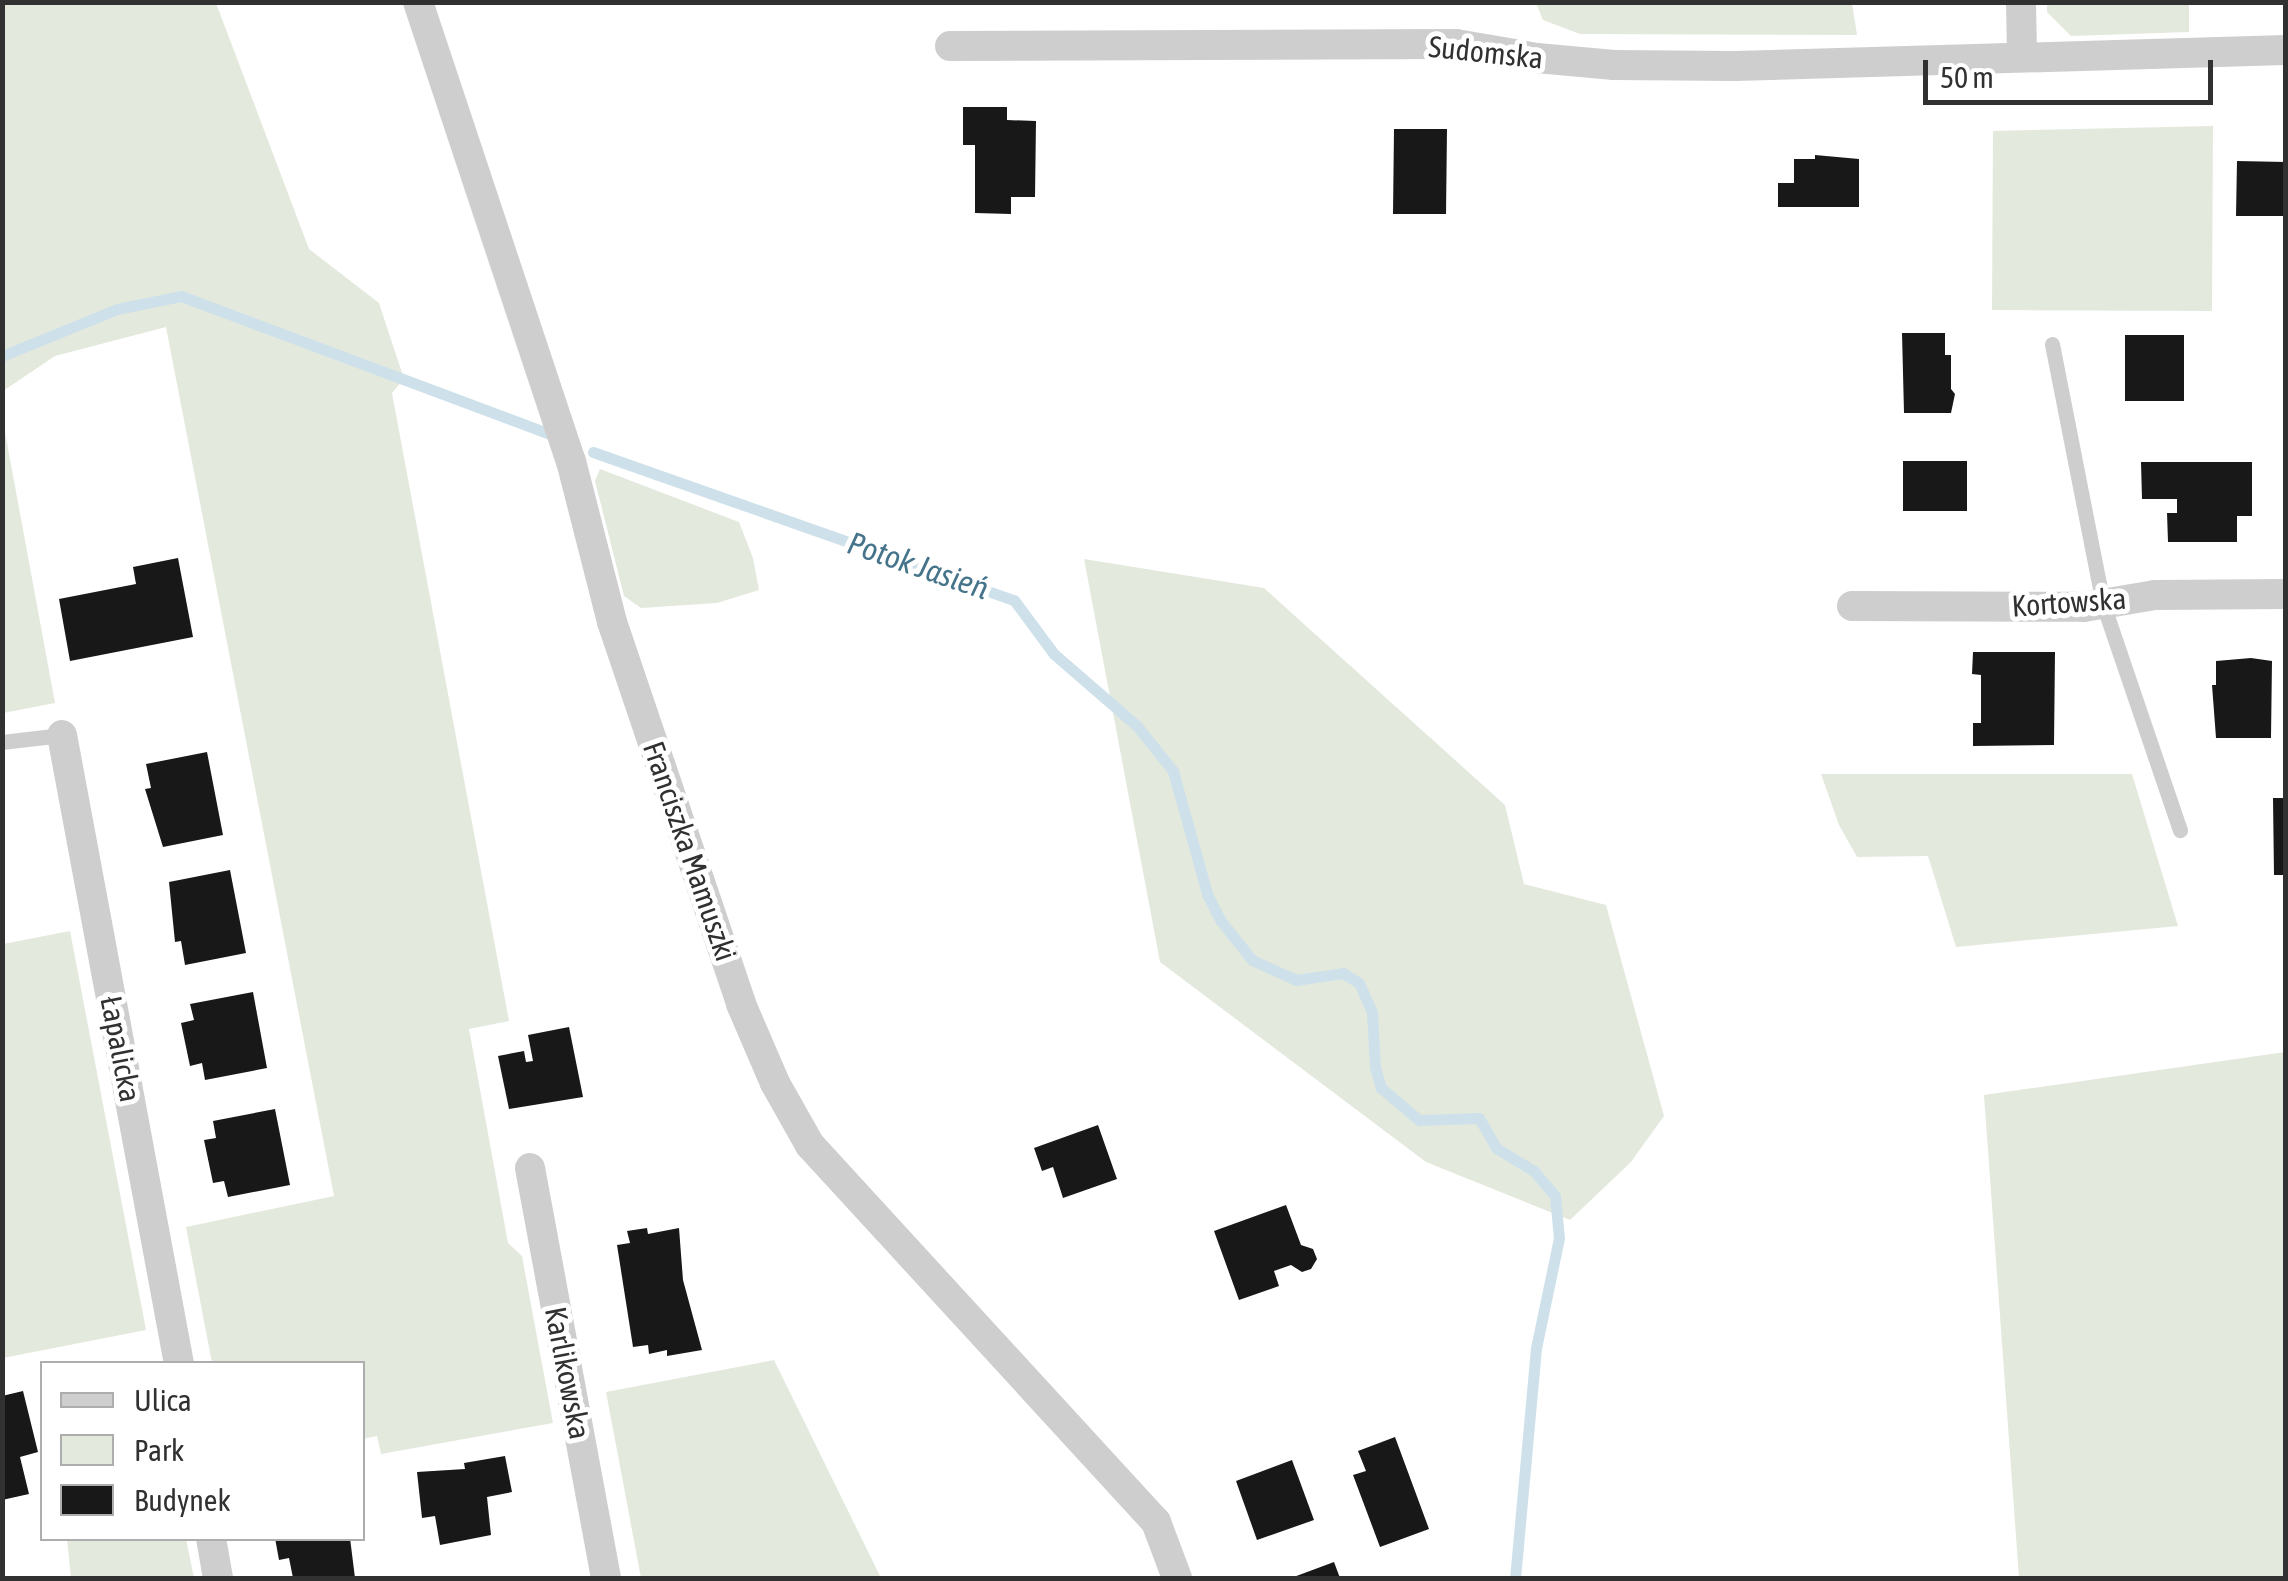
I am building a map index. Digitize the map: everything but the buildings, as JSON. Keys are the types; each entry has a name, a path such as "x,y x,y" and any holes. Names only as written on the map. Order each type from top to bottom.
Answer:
{"street":[{"name":"Franciszka Mamuszki","path":"418,2 571,460 612,622 742,1004 774,1083 810,1145 1156,1522 1177,1578"},
{"path":"2021,2 2022,55"},
{"name":"Sudomska","path":"950,46 1456,44 1538,58 1632,65 2286,50"},
{"name":"Kortowska","path":"1852,606 2103,604 2154,595 2286,594"},
{"name":"Łapalicka","path":"62,735 178,1361"},
{"name":"Karlikowska","path":"530,1168 606,1578"},
{"path":"211,1541 218,1578"}],"lane":[{"path":"2052,344 2103,604 2180,830"},
{"path":"2,742 62,735"}],"green space":[{"path":"3,2 216,3 309,249 379,303 404,379 392,393 509,1021 469,1029 508,1243 522,1256 553,1423 381,1454 377,1436 365,1439 365,1361 212,1361 186,1227 334,1196 166,327 55,356 3,391"},
{"path":"1536,3 1852,3 1857,35 1580,34 1543,20"},
{"path":"2047,3 2189,3 2189,32 2071,36 2047,12"},
{"path":"2213,126 2212,311 1992,310 1993,131"},
{"path":"3,421 55,703 2,713"},
{"path":"600,469 739,522 753,558 759,590 717,603 641,608 624,596 595,481"},
{"path":"1084,559 1264,588 1505,805 1524,884 1606,905 1664,1116 1631,1162 1570,1220 1426,1162 1160,962"},
{"path":"1821,774 2132,774 2178,926 1956,947 1928,856 1857,857 1839,825"},
{"path":"70,931 146,1330 3,1358 3,944"},
{"path":"2285,1052 2285,1578 2019,1578 1984,1095"},
{"path":"774,1360 881,1578 641,1578 606,1392"},
{"path":"67,1541 186,1541 194,1578 71,1578"}],"waterway":[{"name":"Potok Jasień","path":"2,356 117,309 181,296 548,433"},
{"path":"593,452 1014,600 1054,654 1137,726 1173,771 1207,894 1221,921 1252,960 1296,980 1343,973 1359,983 1372,1012 1375,1067 1381,1088 1419,1120 1479,1118 1496,1148 1534,1171 1555,1196 1559,1238 1536,1348 1515,1578"}]}
